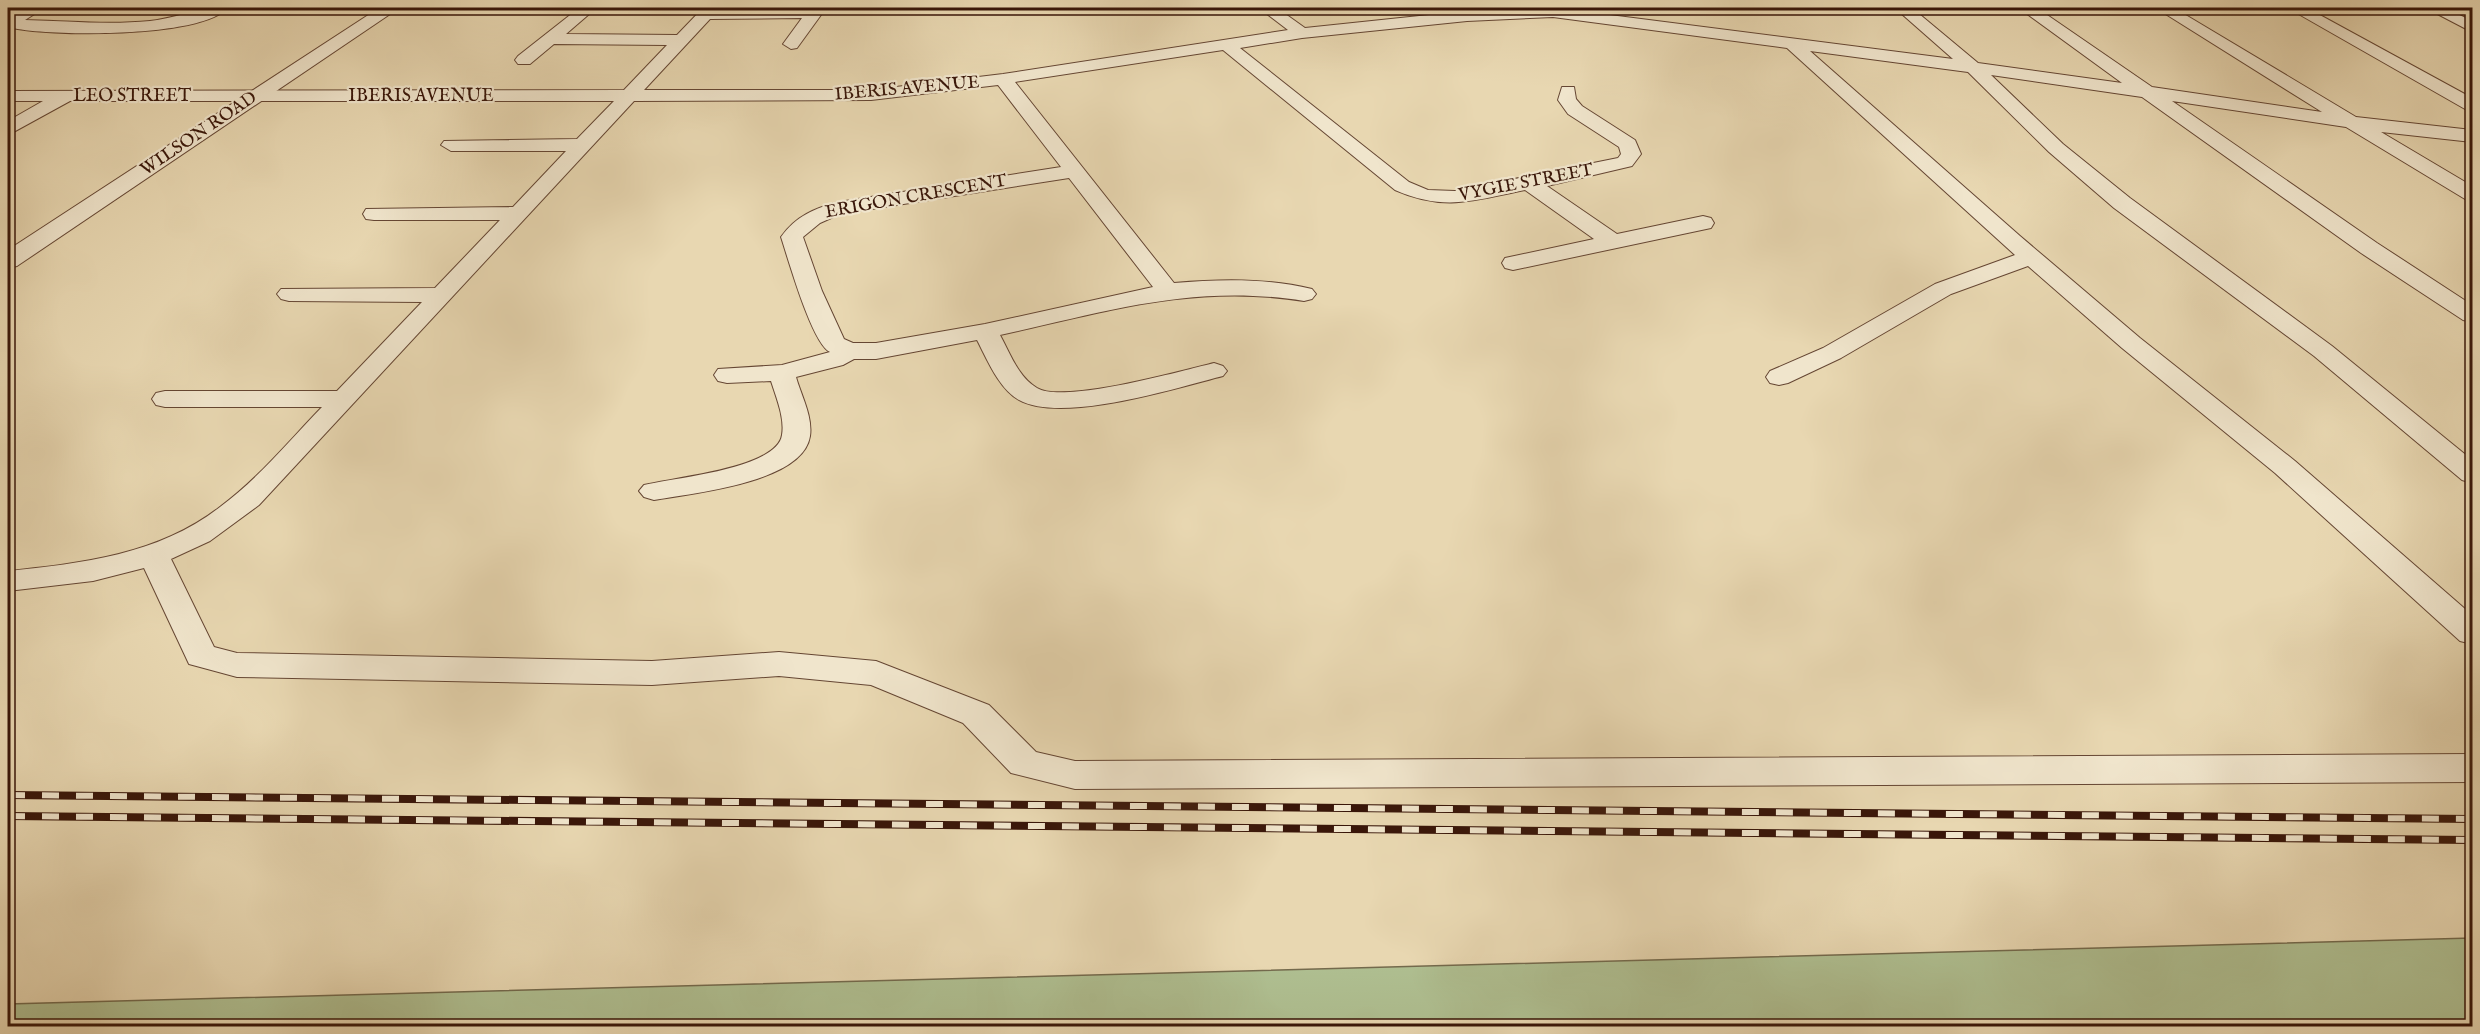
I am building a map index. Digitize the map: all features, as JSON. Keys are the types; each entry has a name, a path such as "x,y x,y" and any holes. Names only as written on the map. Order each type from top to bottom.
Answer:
{"street":[{"path":"36,8 11,21 14,24 26,26 156,26 190,21 219,8"},
{"name":"WILSON ROAD","path":"8,261 390,8"},
{"path":"1267,8 1302,33"},
{"path":"1903,8 1973,67 2056,148 2122,203 2323,351 2472,474"},
{"path":"2027,8 2369,248 2472,315"},
{"path":"2164,8 2357,123 2472,195"},
{"path":"2296,8 2472,105"},
{"path":"2434,8 2472,27"},
{"path":"524,60 587,9"},
{"path":"8,580 101,572 154,555 193,537 225,518 285,462 708,11 816,10"},
{"path":"790,44 816,10"},
{"name":"IBERIS AVENUE","path":"256,96 845,96 1003,79 1302,33 1460,12 1554,10 1794,45 1973,67 2357,123 2472,136"},
{"path":"550,39 681,40"},
{"path":"1794,45 2031,258 2285,467 2472,633"},
{"name":"VYGIE STREET","path":"1228,46 1411,191 1437,198 1455,197 1620,165 1631,154 1628,144 1575,110 1567,100 1568,91"},
{"path":"1003,79 1168,291"},
{"name":"LEO STREET","path":"8,96 256,96"},
{"path":"8,129 65,96"},
{"path":"452,145 580,145"},
{"name":"ERIGON CRESCENT","path":"849,351 833,344 810,291 792,237 804,223 817,214 838,208 1073,171"},
{"path":"1531,183 1613,242"},
{"path":"374,214 518,213"},
{"path":"1513,263 1703,223"},
{"path":"1779,377 1832,353 1943,289 2031,258"},
{"path":"727,375 783,373 824,363 849,351 876,351 985,331 1168,291 1228,285 1263,286 1304,294"},
{"path":"290,294 440,295"},
{"path":"985,331 1019,387 1031,397 1051,402 1075,400 1214,372"},
{"path":"654,491 748,472 774,464 787,455 797,435 783,373"},
{"path":"165,399 343,399"},
{"path":"154,555 201,656 237,665 652,673 779,664 876,673 976,714 1024,763 1075,775 2472,768"}],"green space":[{"path":"2472,938 2472,1026 8,1026 8,1004"}],"railway":[{"path":"8,795 2472,819"},
{"path":"8,816 2472,840"}]}
